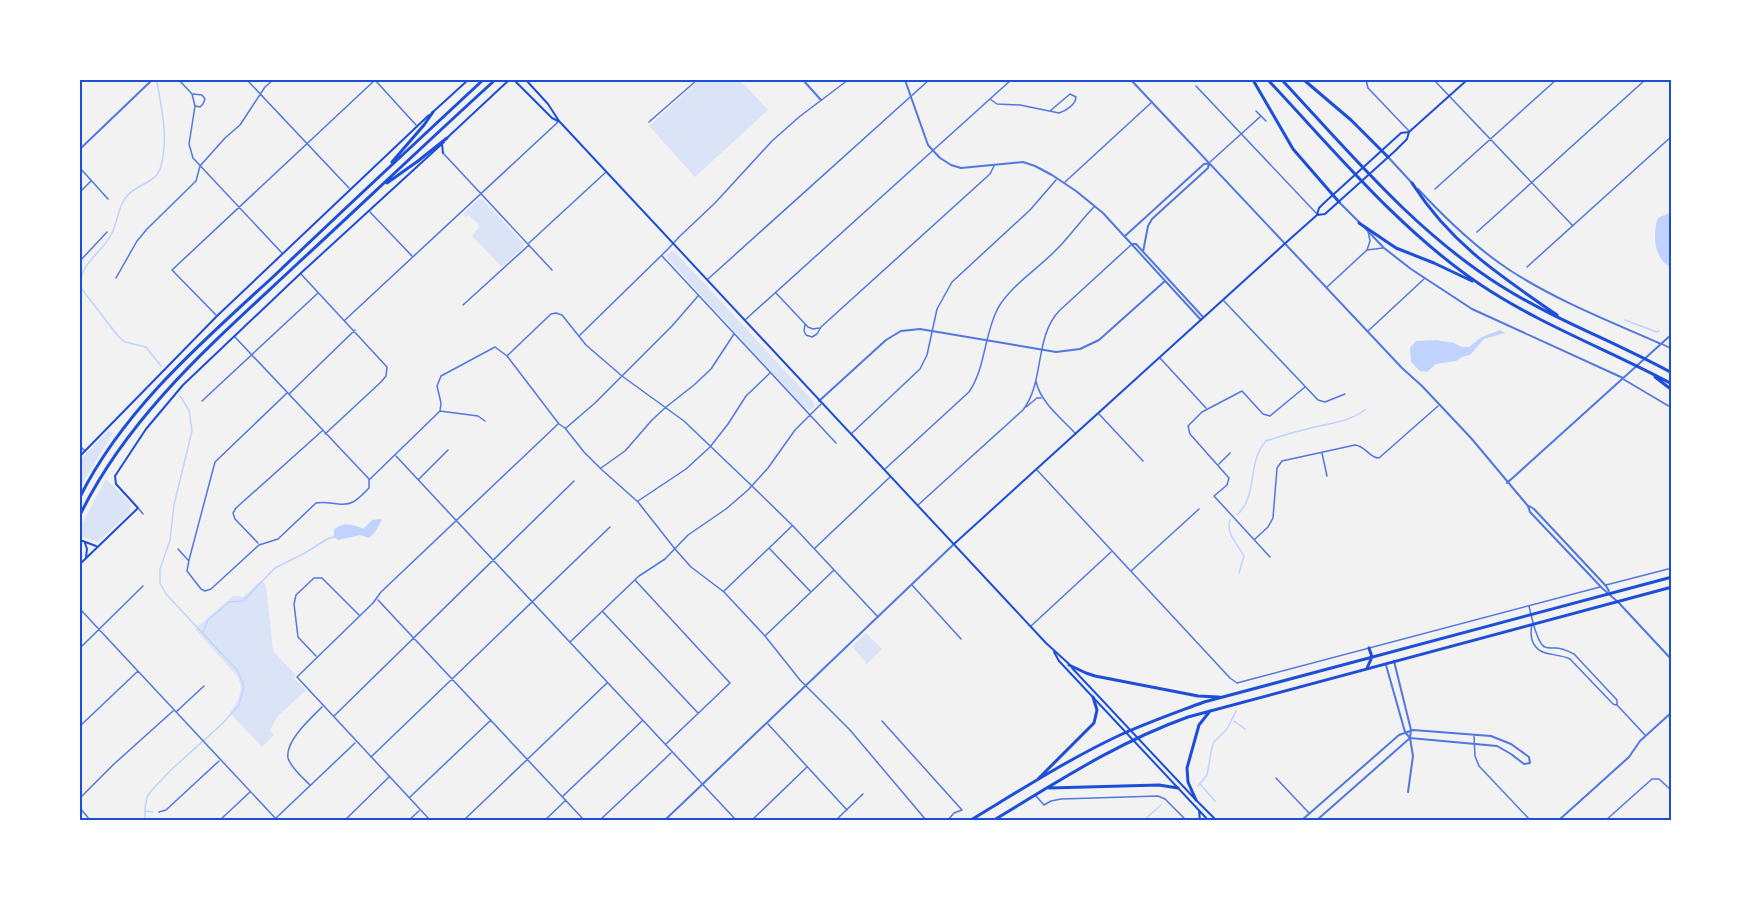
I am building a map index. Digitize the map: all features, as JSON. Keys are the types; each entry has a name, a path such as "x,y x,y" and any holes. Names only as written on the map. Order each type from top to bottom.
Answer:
{"highway":[{"path":"80,497 98,465 123,429 163,383 247,300 483,80"},
{"path":"80,515 100,477 120,447 162,395 495,80"},
{"path":"1253,80 1293,149 1339,201"},
{"path":"1268,80 1391,211 1428,245 1482,286"},
{"path":"1282,80 1401,207 1436,239 1466,262 1500,286 1671,373"},
{"path":"1304,80 1351,120 1388,157"},
{"path":"382,174 424,125 432,112"},
{"path":"378,189 447,138"},
{"path":"1412,183 1440,221 1475,257 1566,321"},
{"path":"1359,223 1396,248 1482,286 1541,321 1671,384"},
{"path":"1646,370 1671,390"},
{"path":"971,820 1081,755 1179,711 1223,697 1671,577"},
{"path":"994,820 1106,753 1164,725 1211,710 1671,587"},
{"path":"1367,668 1372,657 1369,648"},
{"path":"1386,663 1393,651"},
{"path":"1069,664 1094,676 1197,696 1223,697"},
{"path":"1035,782 1094,723 1097,711 1093,697"},
{"path":"1196,800 1188,782 1187,768 1199,725 1211,710"},
{"path":"1047,788 1159,785 1178,788"}],"main road":[{"path":"80,456 282,253 468,80"},
{"path":"80,564 138,508 115,480 117,472 157,414 183,385 300,273 509,80"},
{"path":"514,80 550,117 559,121"},
{"path":"526,80 548,104 559,121 606,172 1031,627 1069,664 1144,752 1208,820"},
{"path":"1317,214 1325,214 1407,139 1409,132 1467,80"},
{"path":"954,544 1285,244 1317,214 1319,208 1332,195 1401,133 1409,132"},
{"path":"442,144 443,153"},
{"path":"81,540 98,547"},
{"path":"81,540 87,549 86,558"},
{"path":"1052,649 1059,661 1093,697 1216,820"},
{"path":"1199,811 1200,820"}],"street":[{"path":"80,149 152,80"},
{"path":"179,80 192,94 195,106 189,144 193,158 282,253"},
{"path":"247,80 350,190"},
{"path":"116,278 137,241 196,181 200,166 240,125 260,94 273,80"},
{"path":"217,316 172,270 375,80 417,126"},
{"path":"649,123 697,80"},
{"path":"803,80 821,100"},
{"path":"579,336 715,203 772,141 848,80"},
{"path":"905,80 928,145 946,163 967,168 1027,163 1058,178 1095,206 1203,319"},
{"path":"707,280 929,80"},
{"path":"745,321 1011,80"},
{"path":"1133,80 1367,332 1419,382 1480,448 1528,506 1534,509 1605,585 1610,594"},
{"path":"1366,80 1368,88 1409,132"},
{"path":"1434,80 1573,226"},
{"path":"1435,189 1556,80"},
{"path":"1478,232 1645,80"},
{"path":"1196,86 1317,214"},
{"path":"192,94 202,95 205,99 200,107 195,106"},
{"path":"990,99 997,104 1020,105 1050,111 1062,113 1075,102 1076,97 1070,94 1050,111"},
{"path":"1064,182 1152,102"},
{"path":"1256,111 1266,121"},
{"path":"1125,236 1261,116"},
{"path":"345,320 559,121"},
{"path":"1527,267 1671,136"},
{"path":"443,153 552,270"},
{"path":"1388,157 1448,220 1507,268 1563,301 1671,349"},
{"path":"1143,252 1148,226 1152,219 1208,168 1209,163"},
{"path":"805,324 804,332 814,337 820,327 990,174 994,169 994,164"},
{"path":"80,168 108,199"},
{"path":"463,305 606,172"},
{"path":"851,434 917,373 927,355 940,302 952,282 1026,214 1058,178"},
{"path":"80,192 91,181"},
{"path":"1339,201 1384,248 1424,279 1454,298 1492,319 1623,378 1671,408"},
{"path":"884,469 969,392 976,380 994,318 1005,299 1056,251 1095,206"},
{"path":"369,210 413,256"},
{"path":"80,261 107,231"},
{"path":"1326,288 1367,250 1370,241 1368,231"},
{"path":"1132,244 1136,244 1165,281 1203,319"},
{"path":"1023,410 1031,396 1046,332 1055,315 1132,244"},
{"path":"1367,250 1384,248"},
{"path":"661,255 836,443"},
{"path":"300,273 387,367 386,376 381,382 325,434"},
{"path":"1367,332 1424,279"},
{"path":"570,642 634,580 665,559 688,535 734,503 752,486 768,468 790,436 820,402 890,337 910,329 1056,352 1071,351 1094,343 1165,281"},
{"path":"202,401 319,292"},
{"path":"776,293 811,329 820,327"},
{"path":"565,428 595,403 672,326 698,295"},
{"path":"1224,300 1321,402 1345,394"},
{"path":"507,356 550,314 562,315 586,345 622,376 666,407 752,486 793,526 878,617"},
{"path":"234,336 288,393 322,431 369,480 369,488 354,502 346,504 323,501 316,503 278,538 259,545 206,591 201,589 188,574 189,560 214,462 288,393 355,330"},
{"path":"601,469 625,451 652,420 711,369 734,334"},
{"path":"1507,483 1671,334"},
{"path":"369,480 440,411 441,403 437,386 441,376 495,347 507,356 559,424 565,428 584,452 638,502 691,567 724,592 765,636 805,686 850,730 926,820"},
{"path":"1160,357 1206,409"},
{"path":"638,502 686,469 710,447 746,396 771,373"},
{"path":"1036,380 1044,399 1076,434"},
{"path":"1270,557 1214,496 1227,485 1228,475 1187,429 1189,423 1206,409 1242,391 1263,414 1270,416 1305,387"},
{"path":"918,506 1036,398 1044,399"},
{"path":"1254,540 1268,527 1273,518 1279,463 1351,445 1359,445 1374,458 1380,458 1440,405"},
{"path":"440,411 478,416 485,421"},
{"path":"1098,413 1143,461"},
{"path":"430,820 297,677 360,616 381,592 559,424"},
{"path":"259,545 233,513 322,431"},
{"path":"80,446 85,451"},
{"path":"418,479 448,450"},
{"path":"1322,451 1328,476"},
{"path":"1218,464 1230,453"},
{"path":"395,456 736,820"},
{"path":"1036,470 1233,681 1241,682 1601,587"},
{"path":"815,549 890,476"},
{"path":"333,717 574,481"},
{"path":"1528,506 1530,512 1671,660"},
{"path":"138,508 143,514"},
{"path":"1130,572 1199,509"},
{"path":"724,592 793,526"},
{"path":"371,757 610,527"},
{"path":"665,820 954,544"},
{"path":"178,549 189,560"},
{"path":"769,549 811,592"},
{"path":"1031,627 1111,552"},
{"path":"1605,585 1671,568"},
{"path":"765,636 834,570"},
{"path":"317,657 298,637 294,604 296,595 314,578 322,578 360,616"},
{"path":"634,580 730,683 665,744"},
{"path":"911,585 961,639"},
{"path":"80,648 143,586"},
{"path":"377,598 584,820"},
{"path":"1529,606 1540,643 1545,647 1565,649 1572,653 1617,700 1617,705"},
{"path":"80,609 276,820 356,742"},
{"path":"602,611 698,713"},
{"path":"1533,624 1530,631 1534,646 1542,653 1567,657 1646,735"},
{"path":"1550,654 1551,648"},
{"path":"1567,657 1572,653"},
{"path":"1317,820 1409,739 1411,730 1394,661"},
{"path":"1386,663 1413,756 1408,792"},
{"path":"80,726 138,671"},
{"path":"1390,683 1399,681"},
{"path":"464,820 608,683"},
{"path":"176,713 204,686"},
{"path":"310,786 288,758 289,748 300,728 323,706"},
{"path":"80,798 173,710"},
{"path":"1559,820 1629,757 1646,735 1671,712"},
{"path":"80,719 83,723"},
{"path":"409,798 491,720"},
{"path":"562,797 642,720"},
{"path":"882,721 962,810 954,813 948,820"},
{"path":"767,723 847,810"},
{"path":"1302,820 1399,735 1411,730 1491,736 1511,744 1529,757 1530,763 1524,764 1497,746 1409,739"},
{"path":"1474,735 1475,756 1479,766 1530,820"},
{"path":"600,820 672,752"},
{"path":"159,812 166,810 220,760"},
{"path":"752,820 808,766"},
{"path":"345,820 390,777"},
{"path":"1276,778 1309,814"},
{"path":"1606,820 1652,779 1657,778 1662,781 1671,791"},
{"path":"220,820 250,792"},
{"path":"836,820 863,794"},
{"path":"1035,796 1044,805 1062,799 1158,796 1165,798 1186,820"},
{"path":"545,820 566,800"},
{"path":"80,808 90,820"},
{"path":"409,820 420,810"}],"shaded area":[{"path":"699,80 740,80 768,110 695,177 649,126"},
{"path":"482,199 524,244 523,248 502,267 472,236 480,226 469,215 466,217 463,214"},
{"path":"672,251 814,402 814,408 810,410 805,408 668,259 667,255"},
{"path":"108,431 113,433 80,487 80,460"},
{"path":"106,479 131,504 130,512 98,542 80,536 80,528"},
{"path":"261,580 266,585 273,651 296,675 294,678 306,690 278,716 270,730 274,735 262,747 230,713 238,700 240,691 237,676 195,629 233,596 243,597"},
{"path":"866,633 882,649 867,664 852,646"}],"water":[{"path":"1672,212 1671,267 1665,264 1658,252 1655,231 1658,218"},
{"path":"1500,330 1505,333 1484,339 1470,355 1456,361 1436,364 1427,372 1420,371 1411,362 1410,348 1416,341 1436,340 1469,347 1482,337"},
{"path":"372,520 382,520 369,538 360,535 338,540 334,537 334,530 337,527 352,525 363,529"}],"waterway":[{"path":"157,82 163,114 164,137 160,169 154,178 131,192 125,199 108,240 83,272 81,288 118,336 125,342 146,347 161,366"},
{"path":"1625,320 1659,331"},
{"path":"145,820 147,797 151,791 239,705 244,687 237,670 166,594 160,583 160,569 170,540 174,505 192,431 189,410 180,396"},
{"path":"1237,515 1248,498 1256,459 1266,441 1344,420 1365,410"},
{"path":"1230,520 1229,529 1244,556 1239,573"},
{"path":"203,632 208,620 229,602 243,601 275,568 334,537"},
{"path":"1198,786 1207,775 1214,742 1227,729 1236,711"},
{"path":"1234,721 1245,729"},
{"path":"1200,784 1215,801"},
{"path":"1144,820 1161,805"},
{"path":"145,811 153,812"}]}
